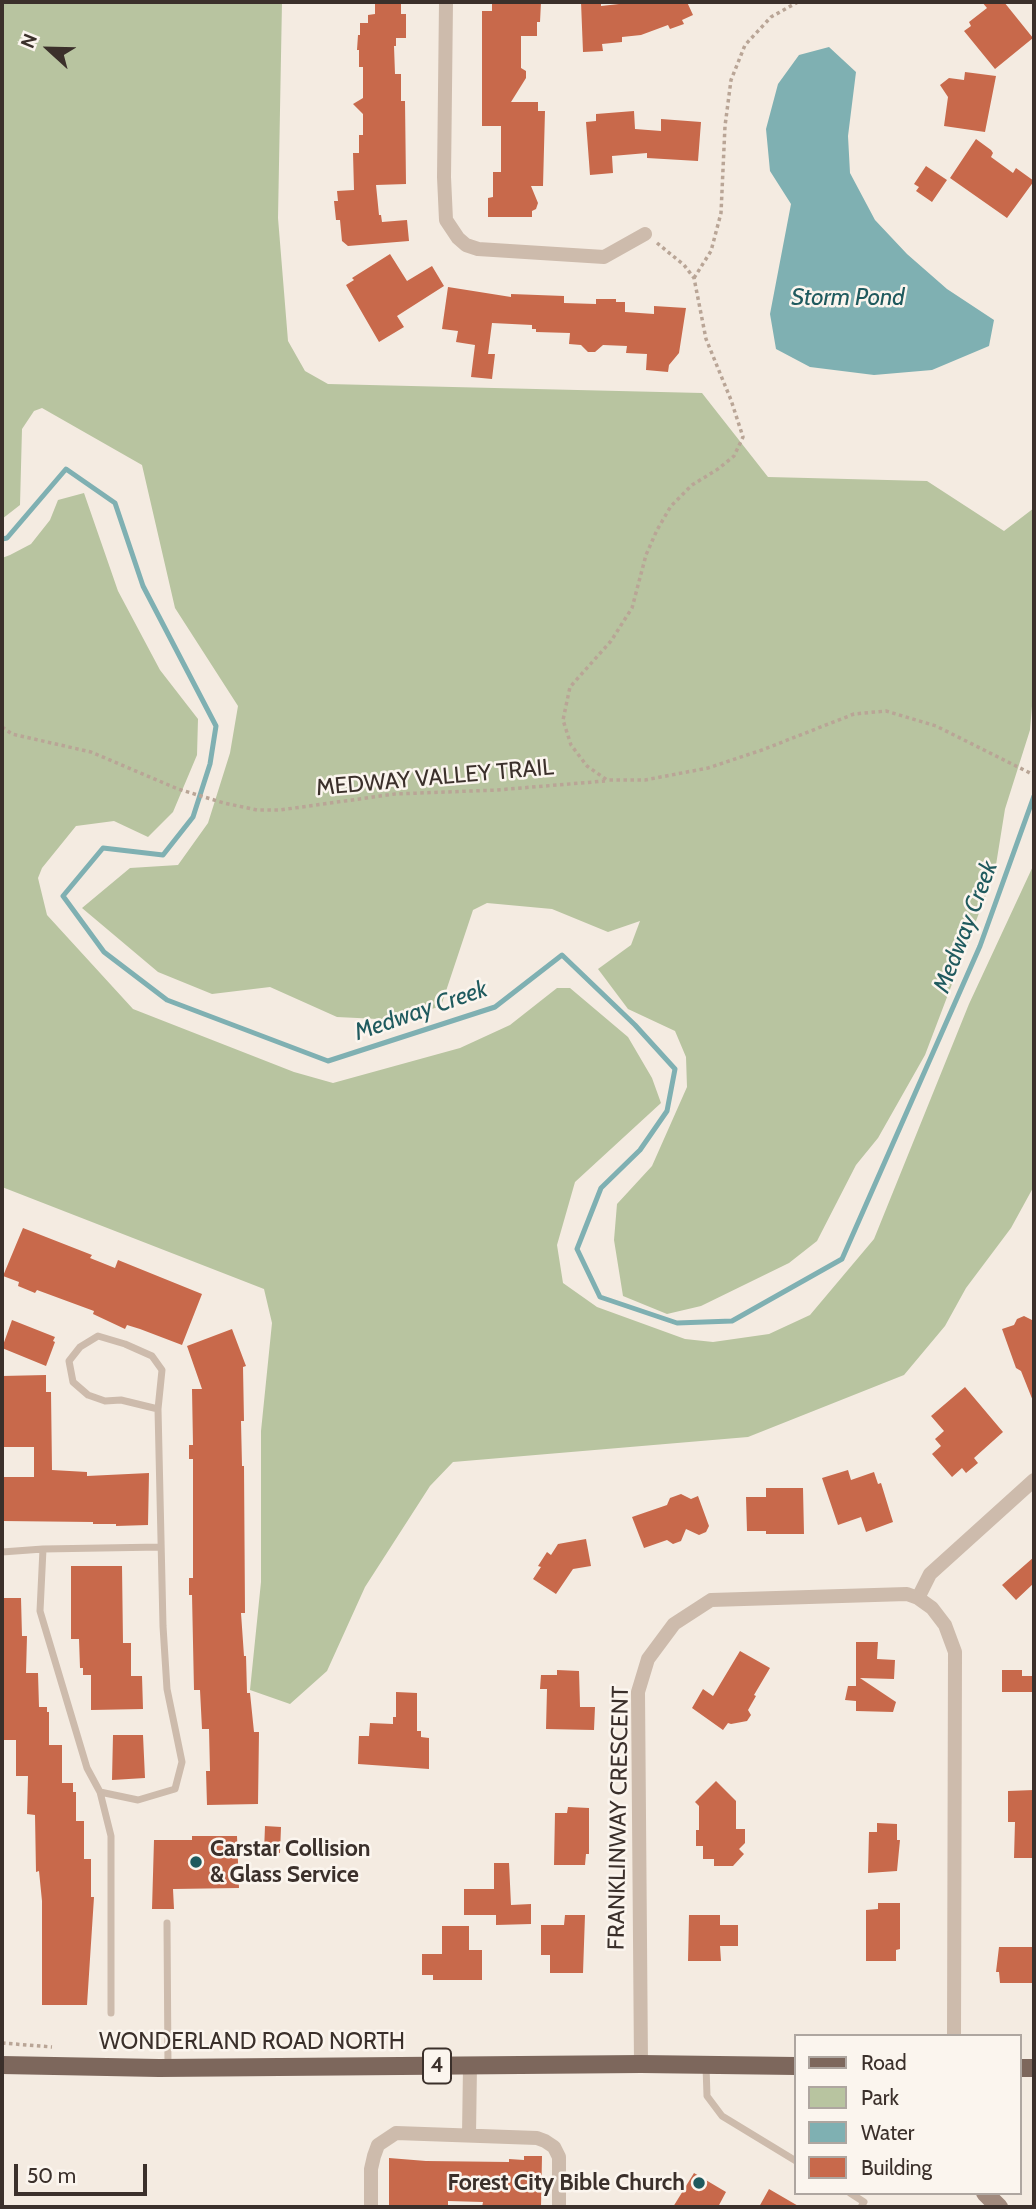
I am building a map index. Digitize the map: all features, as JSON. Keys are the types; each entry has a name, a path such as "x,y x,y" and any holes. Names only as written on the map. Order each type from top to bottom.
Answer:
{"main road":[{"name":"WONDERLAND ROAD NORTH","path":"2,2065 169,2068 641,2064 794,2066"}],"street":[{"path":"446,2 446,219 458,238 466,245 478,249 604,257 645,234"},
{"path":"954,2034 955,1652 945,1625 932,1608 918,1598 930,1574 1034,1480"},
{"name":"FRANKLINWAY CRESCENT","path":"641,2064 638,1692 648,1658 674,1624 711,1600 907,1594 918,1598"},
{"path":"469,2135 470,2066"},
{"path":"371,2207 377,2145 396,2133 537,2138 554,2147 559,2157 558,2207"}],"lane":[{"path":"100,1792 138,1800 175,1788 182,1762 167,1689 158,1409 162,1370 152,1356 98,1336 80,1347 69,1362 73,1382 88,1395 105,1401 121,1400 158,1409"},
{"path":"2,1552 161,1546"},
{"path":"43,1549 40,1611 87,1768 100,1792 111,1836 111,2013"},
{"path":"167,1923 169,2068"},
{"path":"706,2065 707,2096 722,2116 794,2160"},
{"path":"853,2195 864,2202 861,2207"}],"path":[{"path":"694,278 711,251 721,213 725,126 731,79 745,45 771,17 798,2"},
{"path":"607,780 587,766 571,745 563,720 570,687 611,641 632,608 646,555 671,506 692,485 734,456 743,437 706,339 694,278 684,265 645,234"},
{"name":"MEDWAY VALLEY TRAIL","path":"2,727 12,734 91,752 178,789 257,810 280,810 395,794 497,790 607,780 645,780 708,768 854,714 886,712 936,726 1034,775"}],"green space":[{"path":"2,2 282,2 278,218 288,341 305,371 328,384 702,393 768,477 927,481 1004,531 1034,508 1034,682 1030,730 1005,809 995,871 925,1055 878,1138 856,1165 817,1241 789,1263 701,1306 667,1314 623,1296 614,1240 617,1204 652,1166 687,1087 686,1057 675,1031 628,1009 598,969 631,945 640,921 608,932 552,909 487,903 473,910 441,1006 398,1020 337,1017 270,987 212,994 158,972 82,908 130,868 178,865 208,823 230,753 238,706 175,608 142,465 42,408 34,411 22,429 20,505 2,519"},
{"path":"84,493 118,591 160,670 198,719 197,755 173,812 148,837 114,821 76,826 42,868 38,878 47,915 133,1009 294,1072 333,1083 460,1048 510,1025 557,988 570,988 628,1037 652,1078 661,1103 575,1182 557,1245 563,1283 597,1307 685,1339 713,1342 769,1334 810,1315 874,1239 969,1004 1034,864 1034,1186 1011,1228 966,1288 945,1326 904,1375 748,1437 453,1462 430,1486 365,1587 327,1671 290,1704 250,1690 261,1582 261,1431 272,1323 264,1289 2,1187 2,558 31,544 50,520 58,500"}],"water":[{"name":"Storm Pond","path":"829,47 856,72 848,136 850,173 875,220 907,254 947,289 994,320 989,346 932,370 874,375 810,367 776,349 770,314 791,204 770,171 766,129 778,84 799,55"}],"building":[{"path":"375,2 401,2 401,14 406,14 406,38 396,38 394,46 395,74 401,74 401,101 405,101 406,184 376,185 382,222 407,220 409,241 348,246 342,241 340,220 336,220 334,201 338,201 337,191 354,190 353,153 359,153 359,135 363,135 363,114 353,104 363,98 363,67 359,67 358,35 360,23 368,23 368,15 375,14"},
{"path":"492,2 541,2 537,36 521,36 521,68 526,71 526,78 511,102 538,102 538,111 545,111 543,186 531,186 538,203 532,211 532,217 488,217 488,198 493,197 493,172 501,172 501,126 482,126 482,11 492,11"},
{"path":"581,2 601,2 601,6 637,2 687,2 693,15 682,20 684,24 670,29 668,25 641,35 622,37 622,42 602,44 603,51 583,52"},
{"path":"982,2 1004,2 1033,38 995,69 964,31 971,26 969,22 987,8"},
{"path":"965,72 996,76 985,132 944,126 948,97 940,85 949,78 964,80"},
{"path":"634,111 635,129 661,131 661,119 701,122 698,161 647,158 647,153 612,156 613,173 590,175 586,122 596,121 596,114"},
{"path":"976,139 991,150 991,157 1013,173 1016,168 1034,181 1007,218 950,178"},
{"path":"926,166 947,180 932,202 916,191 919,187 914,184"},
{"path":"390,254 407,281 432,266 444,286 397,316 404,327 379,342 346,285 354,280 352,278"},
{"path":"448,287 511,297 511,294 564,296 564,303 596,304 596,299 616,299 616,302 625,302 625,312 654,314 654,306 686,308 679,353 669,365 668,372 646,370 647,354 626,353 627,346 603,345 595,352 588,352 581,345 569,344 570,333 536,332 532,325 492,323 488,354 495,354 492,379 471,377 475,345 456,342 458,331 442,329"},
{"path":"23,1228 92,1255 90,1258 115,1268 118,1260 202,1294 182,1345 127,1325 125,1329 93,1314 94,1311 37,1290 35,1293 18,1286 19,1282 3,1276"},
{"path":"1024,1316 1034,1321 1033,1401 1021,1371 1016,1368 1002,1329 1014,1325 1017,1319"},
{"path":"12,1320 55,1337 46,1366 2,1348"},
{"path":"232,1329 246,1366 243,1367 244,1421 241,1421 245,1613 241,1613 247,1693 250,1693 254,1732 259,1732 258,1804 207,1805 206,1771 210,1771 209,1729 202,1729 200,1690 194,1690 192,1595 189,1595 189,1578 193,1578 193,1459 189,1459 189,1445 193,1445 192,1389 202,1389 187,1346"},
{"path":"46,1375 46,1392 51,1392 52,1470 87,1472 87,1476 149,1473 148,1525 2,1521 2,1477 34,1477 34,1447 2,1447 2,1376"},
{"path":"965,1387 1003,1432 974,1458 978,1463 966,1473 962,1468 952,1477 932,1454 941,1446 935,1439 944,1431 931,1416"},
{"path":"848,1470 851,1480 874,1472 878,1484 881,1483 893,1522 866,1532 861,1517 838,1525 822,1478"},
{"path":"766,1488 803,1488 804,1534 747,1531 746,1497 766,1497"},
{"path":"681,1494 691,1499 698,1496 709,1526 706,1532 699,1535 686,1529 681,1541 673,1544 667,1540 644,1548 632,1517 667,1505 670,1498"},
{"path":"586,1539 591,1566 573,1569 556,1594 533,1579 547,1552 551,1555 558,1544"},
{"path":"1034,1557 1034,1583 1016,1600 1002,1585"},
{"path":"71,1566 122,1566 123,1643 131,1643 131,1676 142,1676 143,1709 91,1710 91,1675 83,1675 83,1668 80,1668 79,1639 71,1639"},
{"path":"2,1598 21,1598 22,1636 27,1636 26,1673 38,1673 39,1707 47,1707 49,1712 49,1745 62,1745 62,1783 73,1783 73,1792 76,1792 76,1821 84,1821 84,1859 91,1859 91,1897 94,1897 87,2005 42,2005 42,1901 39,1871 36,1872 35,1815 27,1814 28,1776 16,1776 16,1740 2,1740"},
{"path":"856,1642 878,1642 877,1659 895,1660 894,1679 860,1678 896,1702 893,1712 856,1711 856,1701 845,1700 848,1686 856,1686"},
{"path":"740,1651 770,1668 754,1695 756,1696 748,1710 751,1715 747,1721 728,1723 723,1730 692,1708 703,1689 713,1696"},
{"path":"557,1670 579,1671 580,1707 595,1707 594,1730 546,1729 547,1689 540,1689 541,1675 557,1675"},
{"path":"1002,1670 1022,1670 1022,1676 1034,1676 1034,1692 1002,1692"},
{"path":"396,1692 417,1693 417,1731 421,1731 421,1737 429,1738 429,1769 358,1764 359,1736 369,1736 370,1723 393,1724 393,1717 396,1717"},
{"path":"113,1735 143,1735 145,1778 112,1780"},
{"path":"716,1781 736,1801 736,1829 745,1829 745,1843 739,1849 744,1854 733,1866 714,1866 714,1859 703,1859 703,1846 696,1846 699,1806 695,1802"},
{"path":"1034,1790 1034,1858 1014,1858 1015,1822 1008,1822 1008,1791"},
{"path":"568,1807 589,1808 589,1854 586,1854 585,1865 554,1865 555,1813 567,1813"},
{"path":"877,1823 897,1824 897,1840 900,1840 897,1871 868,1873 869,1832 877,1832"},
{"path":"265,1826 281,1827 280,1853 264,1852"},
{"name":"Carstar Collision & Glass Service","path":"192,1836 237,1836 239,1888 173,1889 174,1909 152,1909 154,1840 192,1840"},
{"path":"494,1863 509,1863 511,1905 531,1904 531,1924 496,1925 496,1915 464,1915 464,1889 494,1889"},
{"path":"878,1903 900,1903 900,1949 896,1950 896,1961 866,1961 866,1910 878,1909"},
{"path":"565,1915 585,1915 583,1973 550,1973 550,1955 541,1955 541,1925 564,1925"},
{"path":"689,1915 720,1915 720,1925 738,1925 738,1946 720,1946 721,1961 688,1961"},
{"path":"442,1926 469,1926 469,1950 482,1950 482,1980 433,1980 433,1975 422,1975 422,1954 442,1954"},
{"path":"999,1947 1034,1947 1032,1983 1000,1983 999,1972 996,1972"},
{"path":"524,2156 542,2156 541,2207 482,2207 483,2202 448,2201 448,2207 389,2207 389,2158 509,2162 509,2159 524,2160"},
{"name":"Forest City Bible Church","path":"694,2173 726,2192 718,2207 673,2207"},
{"path":"769,2189 800,2207 759,2207"}],"waterway":[{"name":"Medway Creek","path":"2,539 7,538 66,469 115,503 143,586 216,726 210,764 193,817 163,855 103,848 63,896 104,952 167,1000 328,1061 495,1007 562,955 635,1025 675,1069 667,1111 640,1150 601,1188 577,1249 600,1297 677,1323 732,1321 842,1259 980,946 1034,796"}],"place":[{"name":"Carstar Collision & Glass Service","path":"196,1862"},
{"name":"Forest City Bible Church","path":"699,2183"}]}
